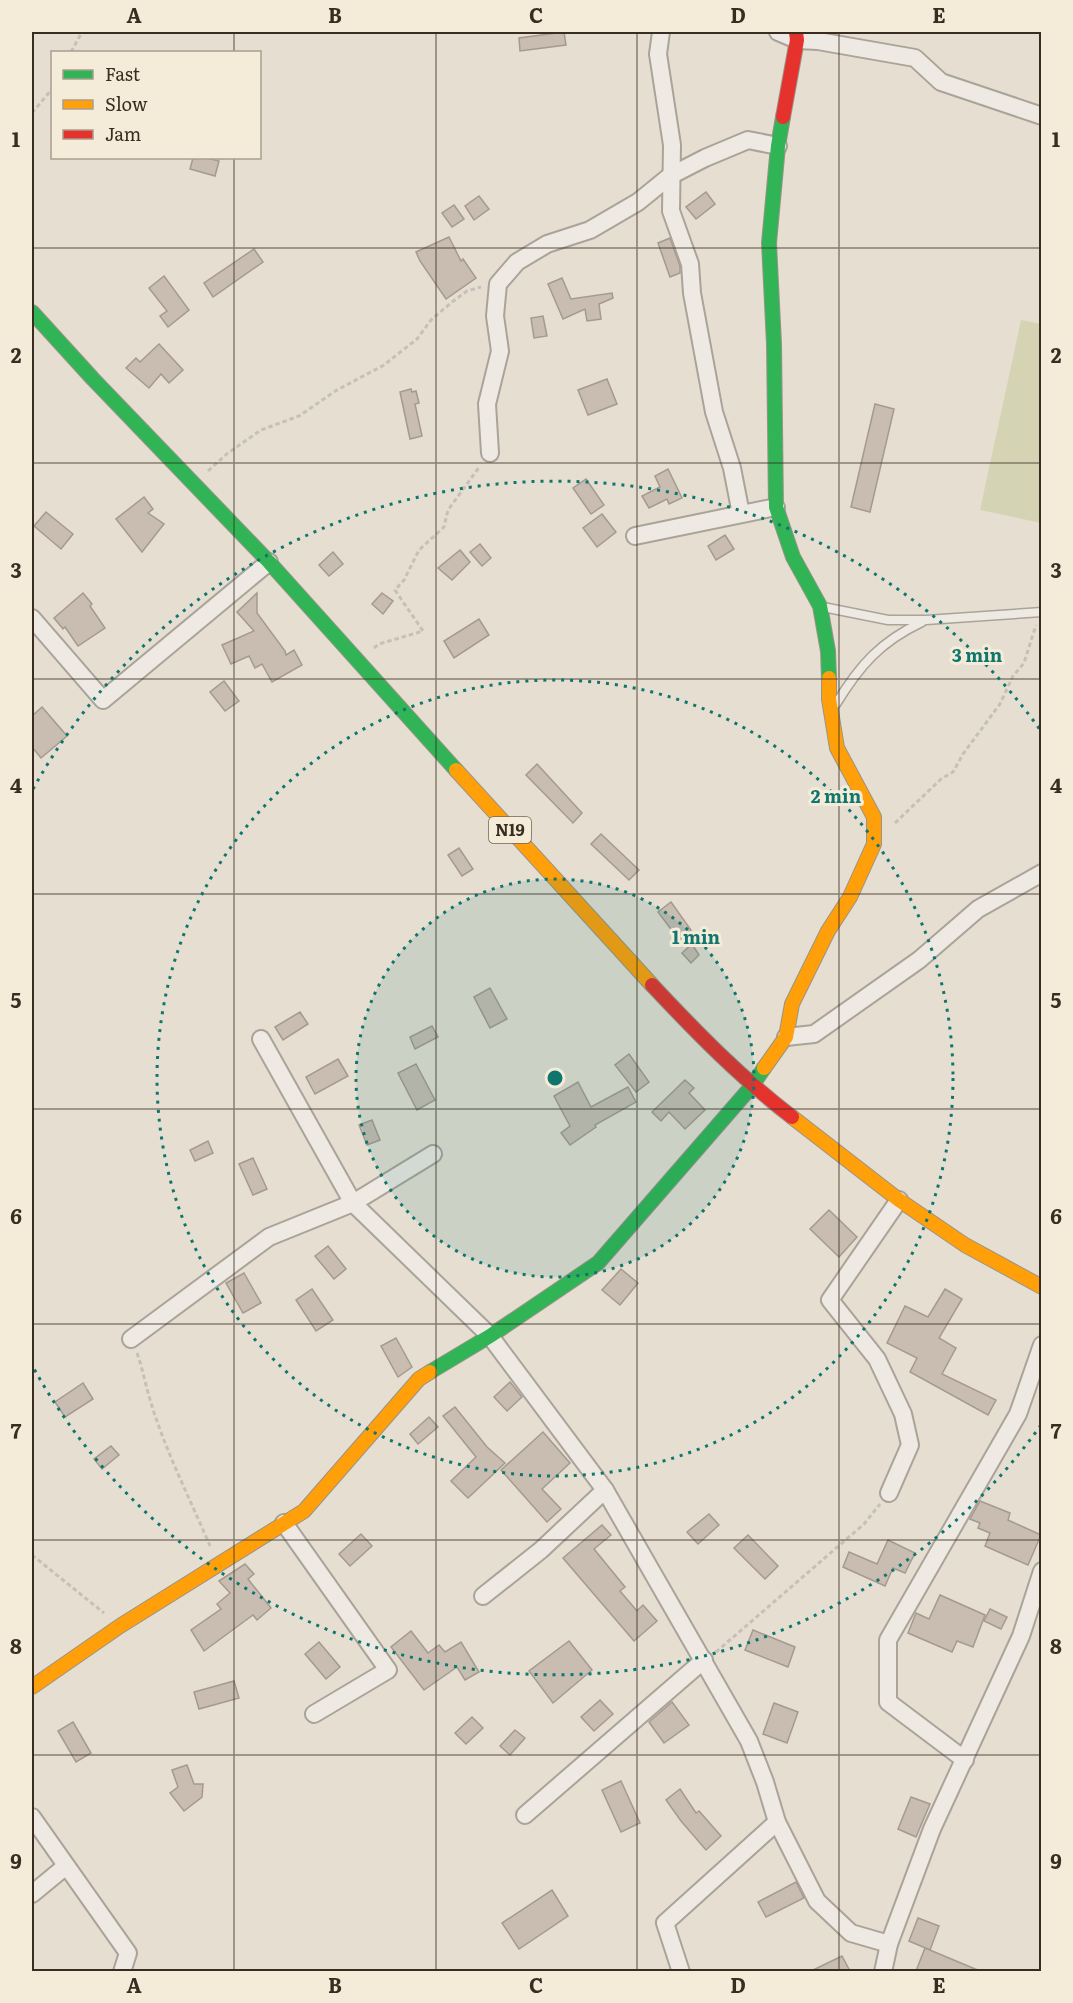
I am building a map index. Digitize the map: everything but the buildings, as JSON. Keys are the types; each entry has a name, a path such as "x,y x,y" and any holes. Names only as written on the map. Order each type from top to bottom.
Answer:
{"street":[{"path":"662,32 658,54 672,145 671,211 690,264 692,293 714,412 732,468 741,514"},
{"path":"778,32 915,58 941,82 1041,116"},
{"path":"32,1688 120,1626 304,1511 419,1379 490,1336 598,1263 752,1086 786,1037 792,1004 828,931 850,897 874,843 874,817 837,748 829,699 828,651 820,606 793,557 776,507 774,344 769,243 778,146 796,36"},
{"path":"490,453 488,404 500,351 495,316 498,284 517,262 547,244 590,230 638,202 670,176 705,158 748,140 778,146"},
{"name":"N19","path":"32,312 93,379 269,562 657,993 752,1086 899,1200 965,1245 1041,1287"},
{"path":"635,536 776,507"},
{"path":"32,618 103,700 269,562"},
{"path":"786,1037 814,1034 919,960 978,909 1041,873"},
{"path":"261,1039 353,1203 490,1336 605,1490 749,1741 777,1822 817,1901 851,1933 889,1944"},
{"path":"131,1339 268,1237 353,1203 433,1154"},
{"path":"889,1493 910,1445 903,1414 877,1359 830,1300 899,1200"},
{"path":"965,1760 888,1702 888,1640 1018,1414 1041,1345"},
{"path":"483,1596 541,1550 605,1490"},
{"path":"284,1523 388,1670 314,1714"},
{"path":"883,1971 889,1944 932,1829 1021,1636 1041,1571"},
{"path":"525,1815 704,1660"},
{"path":"32,1817 128,1953 122,1971"},
{"path":"681,1971 665,1923 777,1822"},
{"path":"32,1894 66,1866"}],"lane":[{"path":"820,606 829,610 888,620 926,620 1041,612"},
{"path":"833,720 835,705 855,675 878,648 905,630 926,620"}],"path":[{"path":"72,51 82,32"},
{"path":"32,113 51,90"},
{"path":"194,484 228,453 261,430 299,416 337,390 384,365 417,339 431,320 467,291 498,284"},
{"path":"357,660 379,644 423,631 395,590 404,579 419,550 444,527 448,510 490,453"},
{"path":"874,843 941,779 953,772 963,754 1000,704 1013,676 1024,663 1041,612"},
{"path":"131,1339 143,1370 151,1403 218,1564"},
{"path":"704,1660 735,1638 864,1524 889,1493"},
{"path":"32,1556 120,1626"}],"green space":[{"path":"1021,320 1041,324 1041,523 980,510"}],"traffic: fast":[{"path":"783,117 769,243 774,344 776,507 793,557 820,606 828,651 829,678"},
{"path":"32,312 93,379 269,562 456,770"},
{"path":"430,1372 490,1336 598,1263 752,1086 764,1068"}],"traffic: slow":[{"path":"764,1068 786,1037 792,1004 828,931 850,897 874,844 874,817 837,748 829,699 829,678"},
{"path":"456,770 652,985"},
{"path":"792,1117 899,1200 965,1245 1042,1287"},
{"path":"32,1687 120,1626 304,1511 419,1379 430,1372"}],"traffic: jam":[{"path":"783,117 797,40 796,32"},
{"path":"652,985 719,1054 792,1117"}]}
